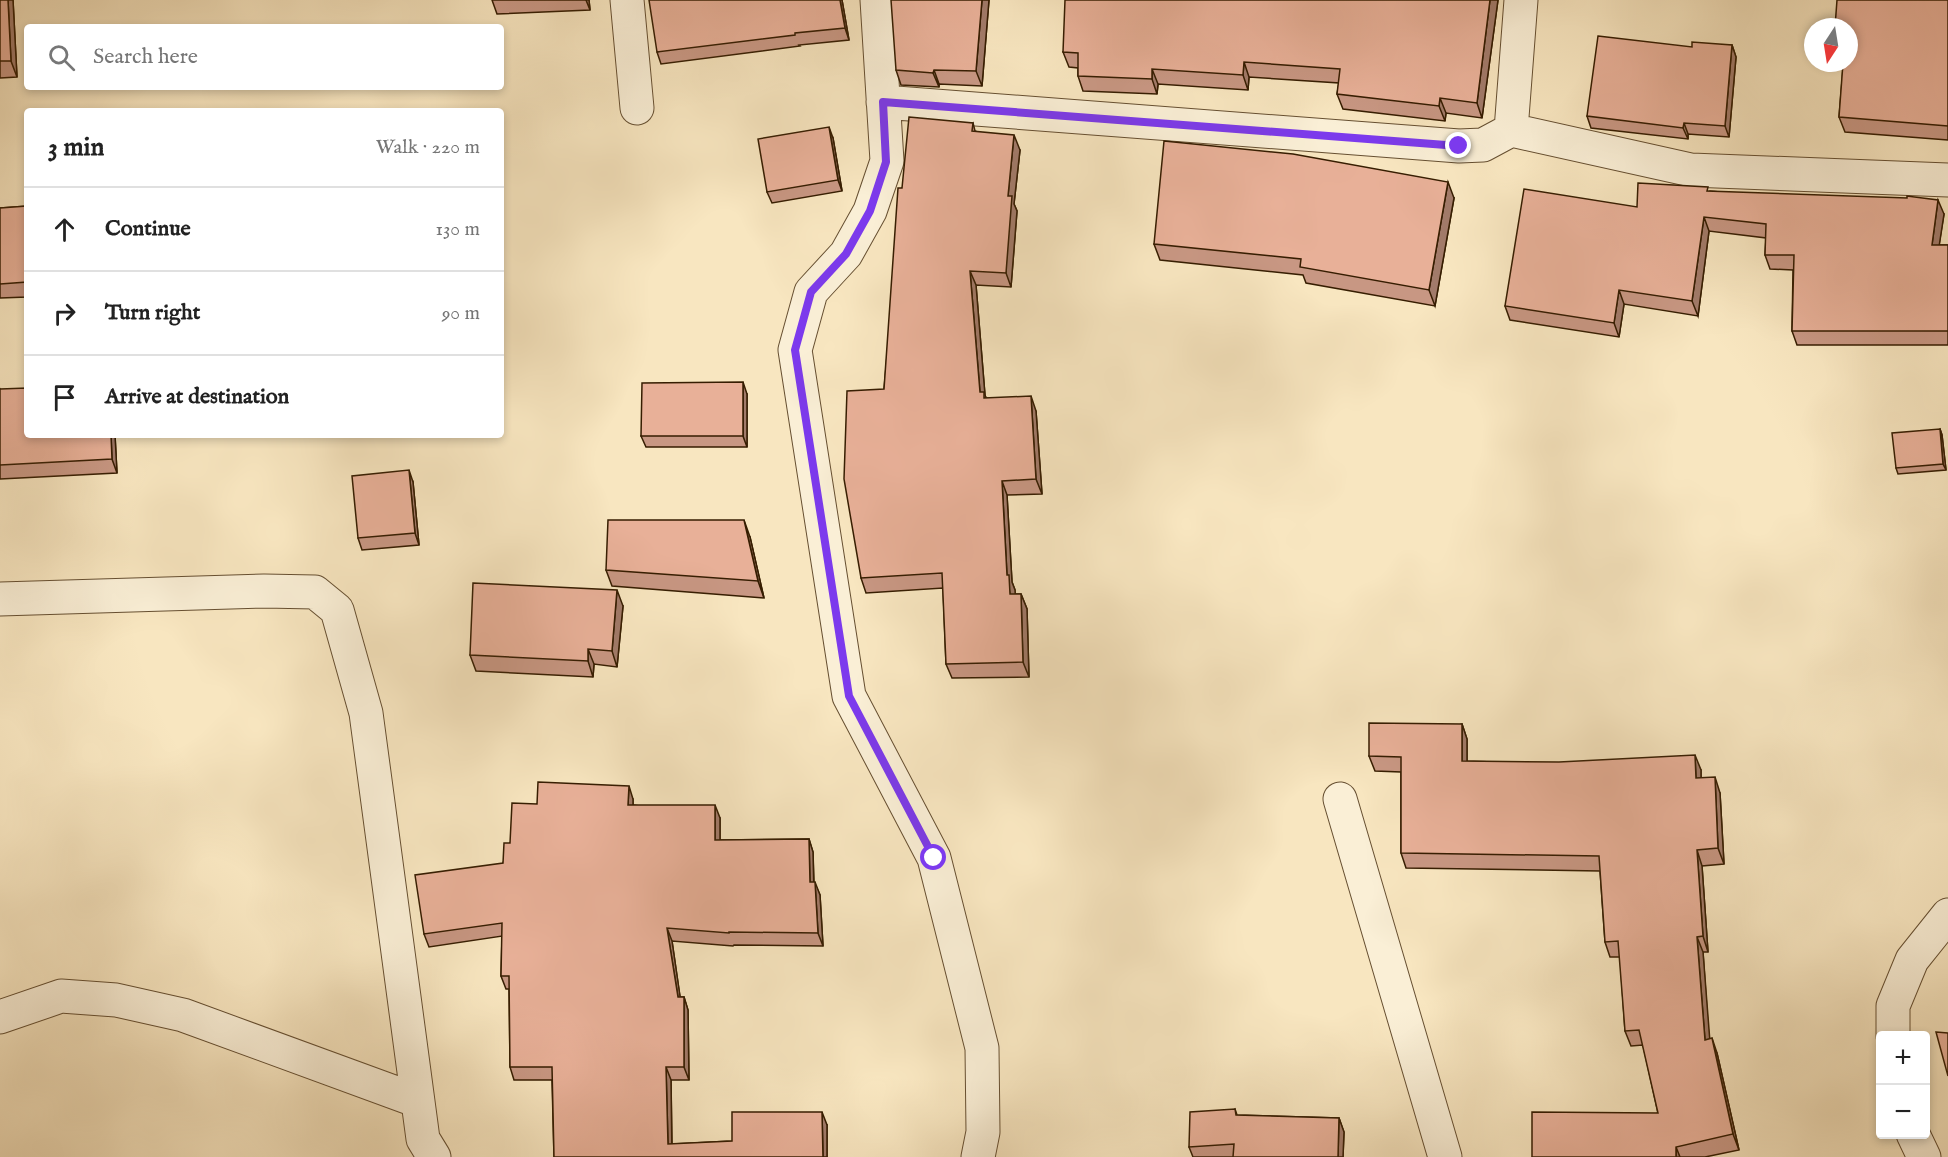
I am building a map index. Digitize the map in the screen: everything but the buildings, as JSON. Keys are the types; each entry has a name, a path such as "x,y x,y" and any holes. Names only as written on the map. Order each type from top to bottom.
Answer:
{"street":[{"path":"627,0 637,108"},
{"path":"877,0 886,162 870,211 846,254 811,292 795,350 849,696 934,858 982,1047 983,1132 978,1157"},
{"path":"1511,130 1521,0"},
{"path":"883,102 1459,146 1483,145 1511,130 1691,170 1948,180"},
{"path":"0,599 264,591 315,592 337,610 366,713 423,1139 434,1157"},
{"path":"1340,799 1445,1157"},
{"path":"1893,1031 1893,1006 1912,960 1948,915"},
{"path":"0,1017 61,996 127,1003 183,1015 418,1101"},
{"path":"1915,1139 1924,1157"}],"route":[{"path":"934,858 849,696 795,350 811,292 846,254 870,211 886,162 883,102 1459,146"}]}
